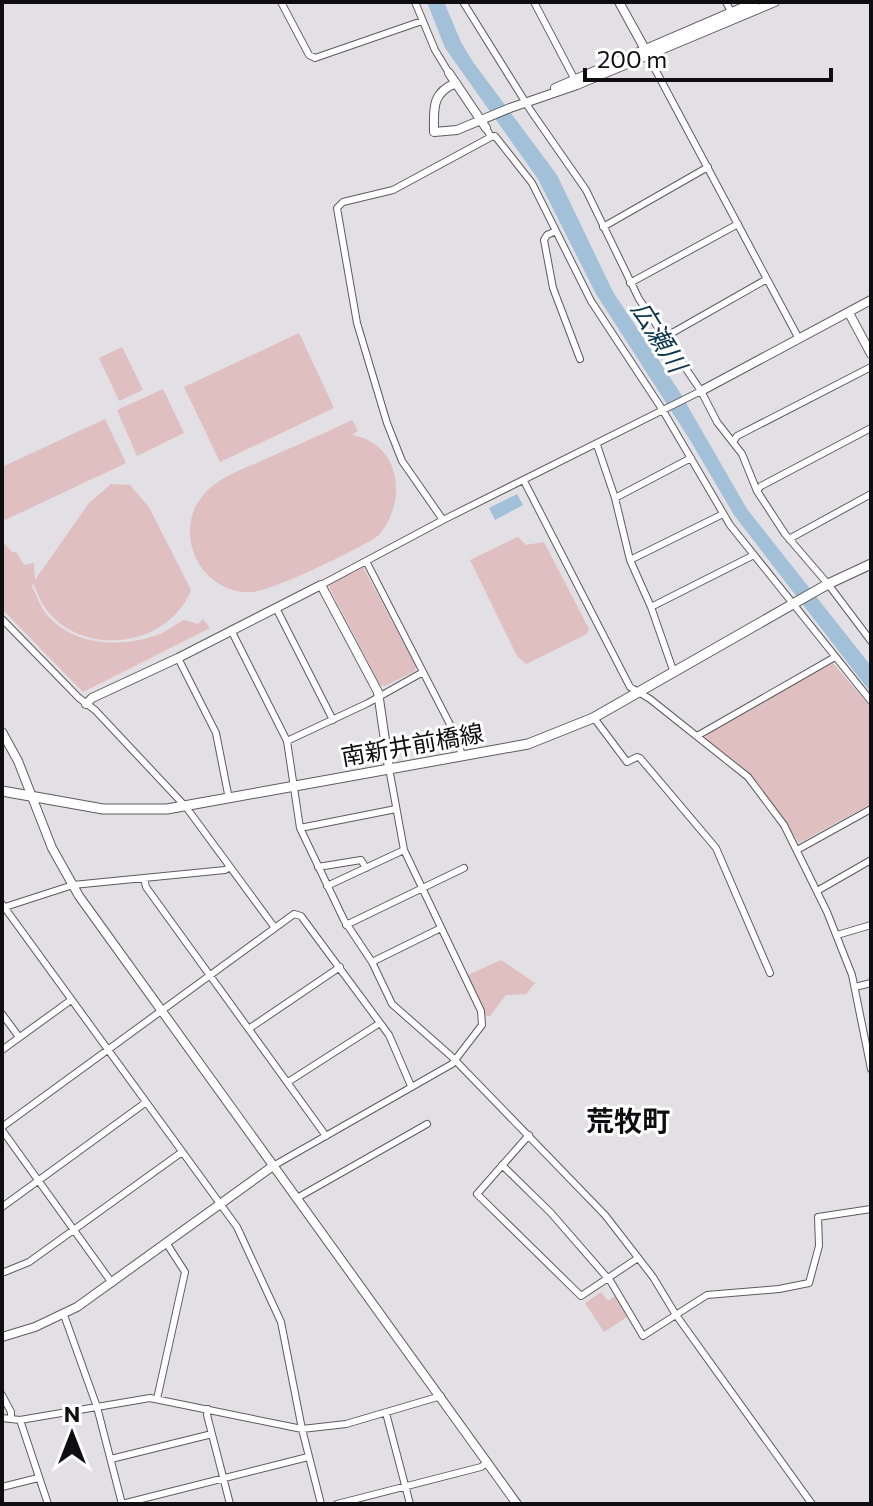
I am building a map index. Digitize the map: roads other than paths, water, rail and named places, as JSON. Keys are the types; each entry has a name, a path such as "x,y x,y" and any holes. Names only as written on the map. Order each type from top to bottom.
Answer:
{"main road":[{"path":"828,584 871,564"},
{"name":"南新井前橋線","path":"2,791 103,809 186,807 292,785 528,744 593,718 828,584"}],"street":[{"path":"281,2 309,55 315,58 422,21"},
{"path":"415,2 435,50 486,128 524,171 591,301 664,408 723,514 871,701"},
{"path":"463,2 525,102 583,184 630,283 701,391 717,422 742,454 757,491 789,539 871,641"},
{"path":"534,2 575,82"},
{"path":"619,2 799,339"},
{"path":"726,2 731,12"},
{"path":"646,52 755,2"},
{"path":"443,520 402,461 387,423 357,323 337,208 343,202 393,190 486,128 491,115 775,2"},
{"path":"456,83 447,86 436,98 434,132 486,128"},
{"path":"603,227 708,167"},
{"path":"630,283 738,224"},
{"path":"556,231 544,240 552,283 580,359"},
{"path":"665,337 767,279"},
{"path":"86,704 92,698 178,658 443,520 597,445 871,300"},
{"path":"849,313 871,354"},
{"path":"733,442 737,436 871,367"},
{"path":"757,491 761,486 871,428"},
{"path":"597,445 615,498 630,560 651,607 674,673"},
{"path":"615,498 691,458"},
{"path":"524,481 626,681 752,781 784,825 837,935 855,987 871,1069"},
{"path":"789,539 871,494"},
{"path":"630,560 723,514"},
{"path":"651,607 754,555"},
{"path":"366,561 458,740 462,757"},
{"path":"2,1337 64,1315 273,1166 456,1061 480,1030 483,1017 404,850 380,696 321,585"},
{"path":"276,608 333,720"},
{"path":"2,619 186,807 275,928"},
{"path":"231,630 287,741 300,828 346,925 372,962 392,1004 456,1061 595,1203 658,1283 676,1315 812,1504"},
{"path":"697,736 835,657"},
{"path":"178,658 216,733 229,799"},
{"path":"287,741 423,672"},
{"path":"593,718 627,762 640,758 716,848 770,973"},
{"path":"2,732 18,761 52,848 73,885 517,1504"},
{"path":"300,828 396,809"},
{"path":"797,850 870,811"},
{"path":"327,886 404,850"},
{"path":"318,867 361,860 366,868"},
{"path":"817,891 871,860"},
{"path":"230,867 225,870 73,885 3,906 237,1227 279,1318 321,1504"},
{"path":"346,925 464,868"},
{"path":"144,878 146,887 326,1136"},
{"path":"112,1283 2,1128 294,914 301,916 380,1023 411,1086"},
{"path":"837,935 871,925"},
{"path":"372,962 441,928"},
{"path":"250,1028 340,967"},
{"path":"855,987 871,983"},
{"path":"2,1050 71,1000"},
{"path":"2,1014 19,1037"},
{"path":"288,1082 380,1023"},
{"path":"2,1207 145,1103"},
{"path":"297,1198 427,1124"},
{"path":"529,1135 477,1194 581,1296 638,1258"},
{"path":"2,1273 29,1262 182,1152"},
{"path":"502,1165 551,1213 608,1279 643,1336 707,1295 779,1289 809,1283 819,1246 818,1217 871,1209"},
{"path":"157,1399 185,1272 167,1244"},
{"path":"64,1315 97,1407 122,1504 308,1457"},
{"path":"2,1395 11,1412 11,1419"},
{"path":"2,1418 20,1420 133,1400 157,1399 302,1429 331,1427 441,1396"},
{"path":"208,1409 230,1504"},
{"path":"386,1413 410,1504"},
{"path":"20,1420 48,1504"},
{"path":"111,1459 212,1434"},
{"path":"337,1504 481,1467 488,1462"},
{"path":"2,1487 38,1478"}],"water":[{"path":"427,2 444,2 473,62 557,175 613,292 679,391 747,509 871,666 871,693 734,515 690,440 596,294 538,179 445,48"},
{"path":"517,494 523,505 495,520 489,508"}],"district":[{"name":"荒牧町","path":"628,1120"}],"water label":[{"name":"広瀬川","path":"660,336"}]}
